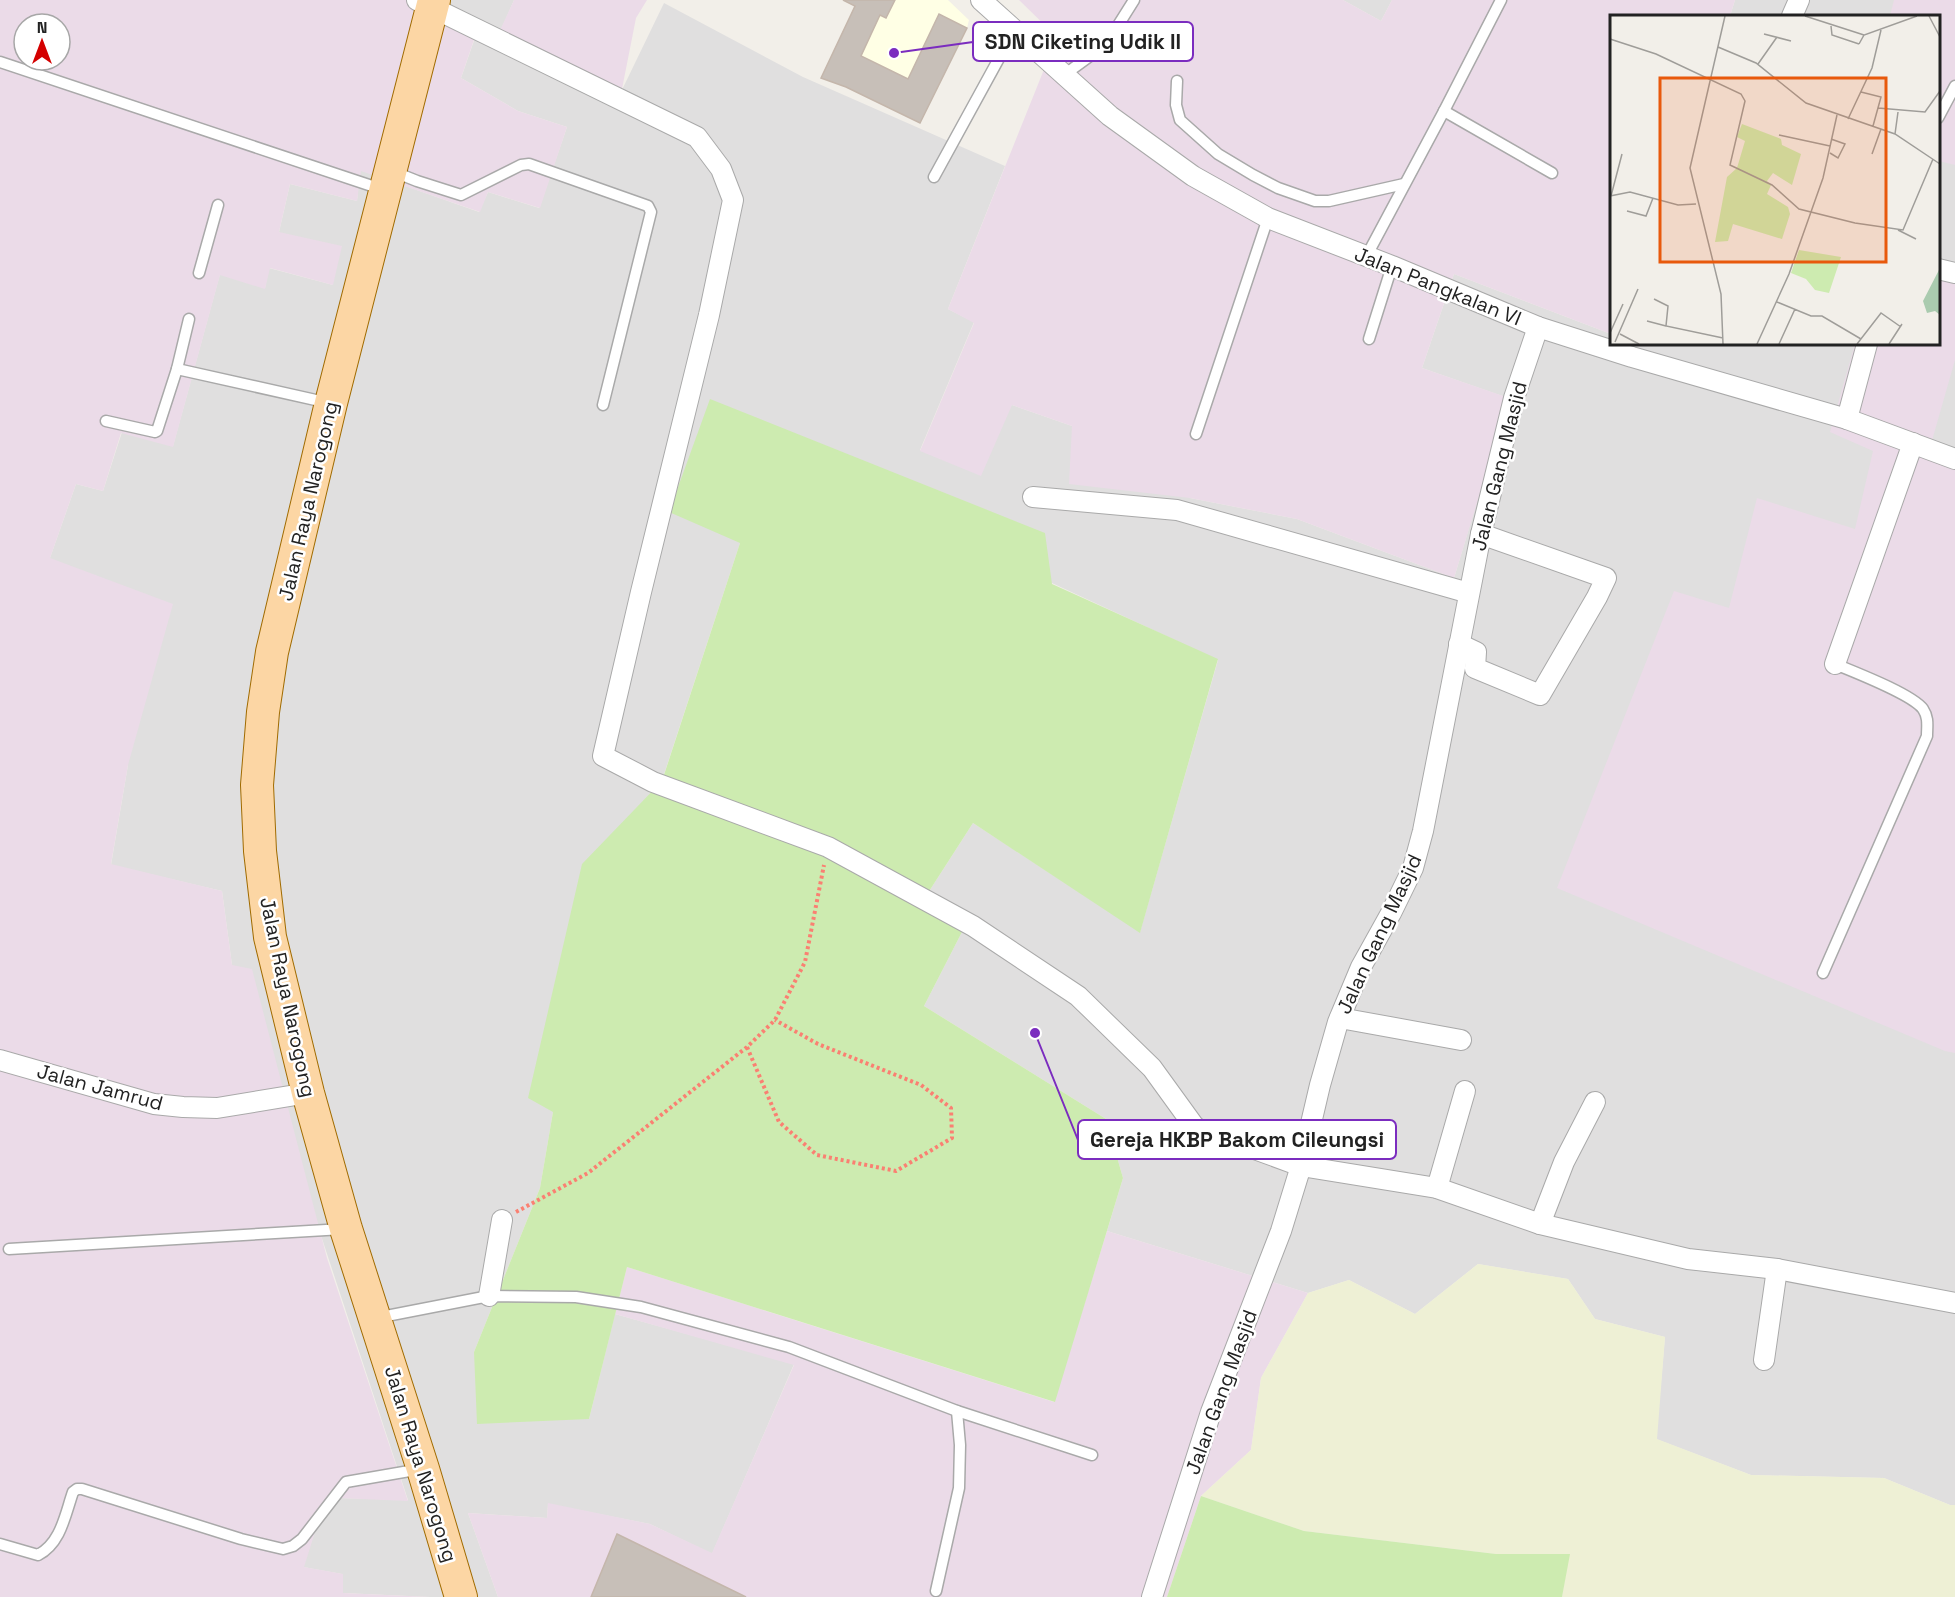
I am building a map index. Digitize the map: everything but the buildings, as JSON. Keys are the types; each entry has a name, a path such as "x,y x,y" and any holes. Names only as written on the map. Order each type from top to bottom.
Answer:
{"main road":[{"name":"Jalan Raya Narogong","path":"428,2 389,181 331,403 272,652 262,712 257,785 260,851 270,937 308,1093 346,1229 376,1318 461,1597"}],"street":[{"name":"Jalan Pangkalan VI","path":"981,0 1110,116 1193,176 1268,218 1392,266 1538,327 1610,344"},
{"path":"1792,15 1799,0"},
{"path":"428,2 697,136 721,169 733,200 709,315 643,581 603,756 653,782 828,847 973,926 1078,996 1152,1068 1194,1126 1207,1135 1238,1143 1301,1166 1437,1188 1540,1224 1688,1259 1777,1269 1955,1303"},
{"path":"1940,269 1955,273"},
{"name":"Jalan Gang Masjid","path":"1152,1597 1211,1412 1281,1232 1340,1018 1361,967 1392,912 1413,868 1423,831 1481,534 1514,398 1538,327"},
{"name":"Jalan Pangkalan VI","path":"1613,345 1847,419 1955,459"},
{"path":"1847,419 1867,345"},
{"path":"1835,664 1913,442"},
{"path":"1033,497 1177,510 1469,593"},
{"path":"1459,644 1476,652 1475,668 1540,695 1606,578 1481,534"},
{"path":"1340,1018 1461,1040"},
{"name":"Jalan Jamrud","path":"0,1060 154,1104 217,1108 308,1093"},
{"path":"1437,1188 1465,1091"},
{"path":"1540,1224 1564,1162 1595,1102"},
{"path":"489,1296 502,1220"},
{"path":"1764,1360 1777,1269"}],"lane":[{"path":"1064,75 1090,56 1112,35 1134,0"},
{"path":"1365,257 1501,0"},
{"path":"934,177 1014,31"},
{"path":"0,62 389,181 417,181 460,195 521,165 529,164 648,206 651,212 603,405"},
{"path":"1177,81 1176,105 1180,120 1218,154 1278,188 1315,201 1329,201 1404,184"},
{"path":"1940,114 1955,86"},
{"path":"1444,111 1551,173"},
{"path":"200,273 218,205"},
{"path":"1196,434 1268,218"},
{"path":"1369,339 1392,266"},
{"path":"106,421 157,431 177,369 189,319"},
{"path":"177,369 331,403"},
{"path":"1823,973 1927,736 1928,719 1922,707 1904,695 1835,664"},
{"path":"9,1249 346,1229"},
{"path":"376,1318 489,1296 576,1297 640,1307 789,1347 957,1411 1092,1455"},
{"path":"936,1591 959,1488 960,1445 957,1411"},
{"path":"0,1545 38,1555 48,1550 58,1537 73,1492 82,1489 241,1539 283,1549 293,1546 302,1539 346,1482 423,1469"}],"path":[{"path":"502,1220 588,1173 747,1047 775,1020 805,962 828,847"},
{"path":"747,1047 779,1122 817,1155 896,1171 952,1138 951,1108 921,1085 818,1044 775,1020"}],"shaded area":[{"path":"0,0 449,0 446,13 477,31 461,78 518,111 567,127 540,208 488,192 480,212 361,171 357,201 290,184 279,232 342,246 333,285 270,268 265,289 220,275 173,447 121,433 103,491 76,484 50,558 173,604 128,765 111,864 222,891 232,965 252,969 327,1258 408,1501 339,1498 320,1516 304,1567 343,1574 343,1593 430,1597 0,1597"},
{"path":"449,0 514,0 497,39 620,94 664,3 803,77 1005,166 948,309 974,322 920,450 1012,405 1072,426 1190,498 1297,519 1454,578 1508,398 1422,368 1454,274 1610,334 1610,345 1940,345 1940,15 1730,15 1735,0 1955,0 1955,1505 1884,1478 1751,1475 1656,1439 1665,1337 1595,1319 1568,1279 1478,1264 1415,1314 1349,1280 1308,1293 1107,1231 1123,1178 1106,1119 924,1006 963,930 926,896 973,823 1140,932 1218,660 1052,583 740,543 553,1112 540,1188 474,1352 589,1419 615,1314 794,1364 712,1554 650,1524 548,1504 547,1518 468,1513 498,1597 343,1593 342,1574 303,1567 320,1516 339,1498 408,1500 232,965 222,891 111,865 128,765 50,558 76,484 103,491 122,432 173,446 220,274 265,288 269,268 333,285 279,232 290,184 357,201 360,170 479,212 488,192 539,208 567,127 518,111 461,78 477,32 445,13"},
{"path":"514,0 647,0 636,18 621,94 496,39"},
{"path":"858,0 948,0 969,20 920,123 846,87 821,78"},
{"path":"1019,0 1343,0 1381,21 1392,0 1735,0 1730,15 1610,15 1610,334 1454,274 1422,368 1509,398 1454,578 1297,519 1190,498 1069,484 1072,426 1012,405 981,476 920,451 974,323 948,309 1057,37"},
{"path":"1343,0 1392,0 1381,21"},
{"path":"1894,0 1955,0 1955,165 1940,161 1940,15 1890,15"},
{"path":"1940,266 1955,269 1955,360 1927,458 1955,469 1955,1053 1945,1051 1557,888 1674,591 1729,608 1757,498 1855,529 1873,451 1830,432 1855,345 1940,345"},
{"path":"1107,1231 1308,1293 1261,1378 1251,1450 1201,1496 1167,1597 498,1597 468,1513 547,1518 548,1503 650,1524 712,1553 794,1365 615,1314 627,1267 1054,1402"},
{"path":"1478,1264 1568,1279 1595,1319 1665,1337 1657,1439 1751,1475 1884,1478 1955,1505 1955,1597 1562,1597 1569,1554 1496,1554 1304,1531 1201,1496 1251,1450 1261,1378 1308,1293 1349,1280 1415,1314"}],"green space":[{"path":"710,399 1045,533 1052,584 1218,659 1140,933 973,823 926,896 963,930 924,1006 1106,1119 1123,1178 1055,1402 627,1267 589,1419 477,1424 474,1352 540,1188 553,1112 528,1098 582,864 662,781 740,543 669,512"},
{"path":"1201,1496 1304,1531 1496,1554 1570,1554 1562,1597 1167,1597"}],"place":[{"name":"SDN Ciketing Udik II","path":"894,53"},
{"name":"Gereja HKBP Bakom Cileungsi","path":"1035,1033"}]}
